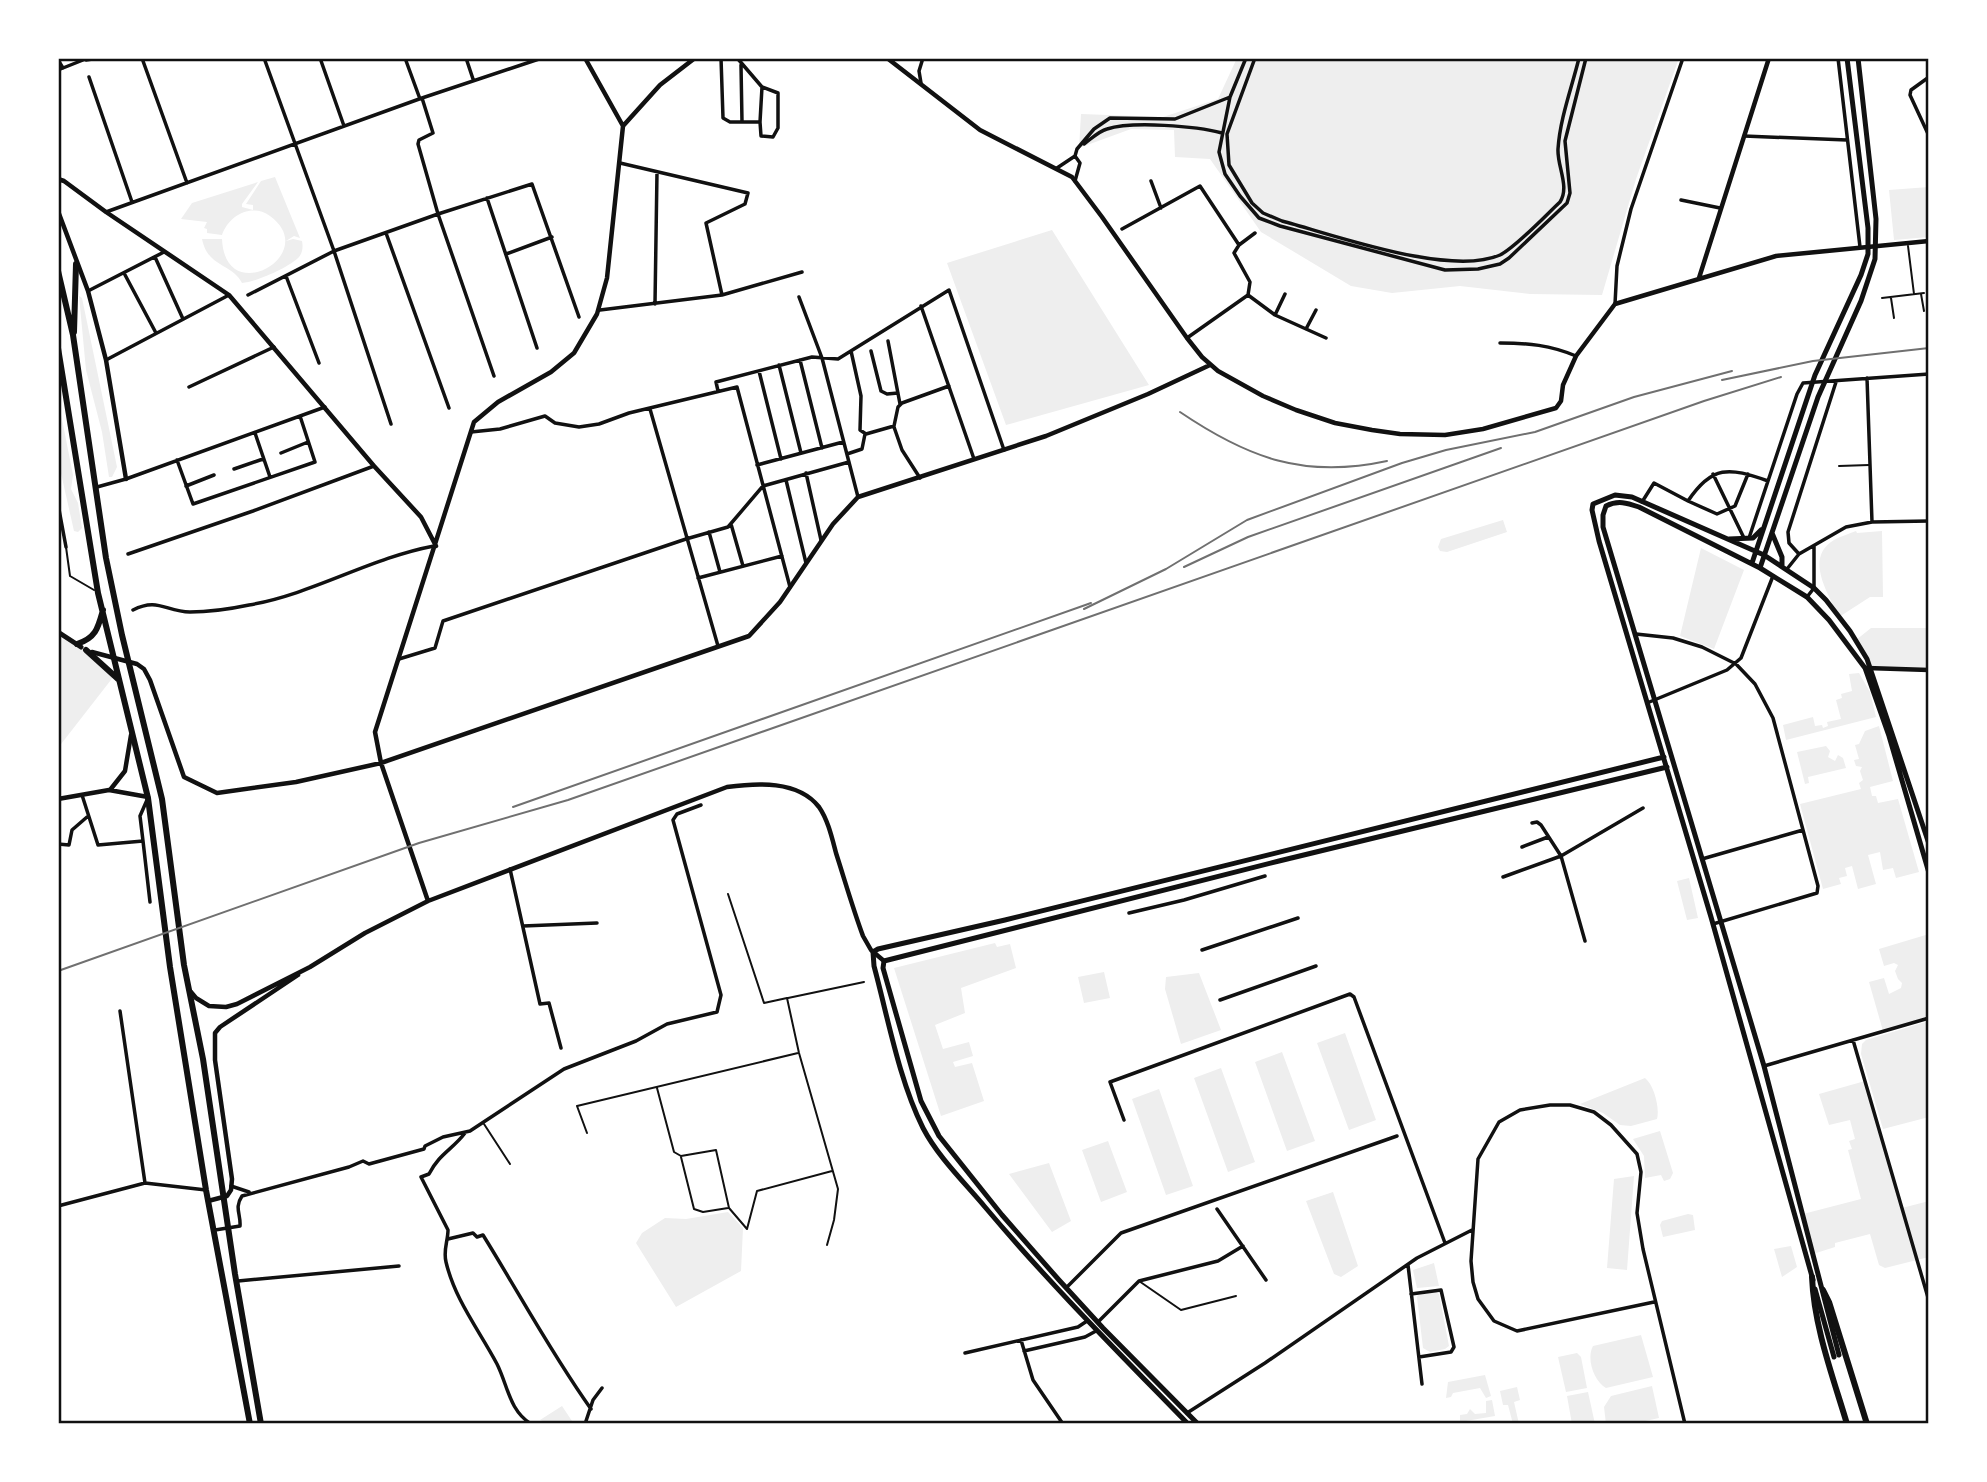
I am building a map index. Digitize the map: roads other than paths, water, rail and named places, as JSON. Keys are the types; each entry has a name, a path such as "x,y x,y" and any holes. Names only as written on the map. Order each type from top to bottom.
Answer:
{"main road":[{"path":"1752,564 1815,375 1868,254 1868,228 1847,58"},
{"path":"1759,568 1818,397 1861,301 1875,259 1876,219 1858,58"},
{"path":"73,335 76,323 76,264"},
{"path":"58,271 73,335 106,558 163,799 184,965 203,1059 236,1281 261,1424"},
{"path":"58,348 60,376 98,593 148,798 170,967 206,1191 250,1424"},
{"path":"1929,844 1868,668 1855,638 1826,600 1814,588 1764,555 1632,497 1615,495 1596,502 1591,507 1594,521 1662,758 1716,923 1764,1066 1823,1290 1836,1356 1812,1278 1716,923 1702,859 1603,527 1606,508 1612,503 1629,503 1752,564 1807,597 1829,620 1868,668 1929,873"},
{"path":"1723,538 1746,539 1759,534 1773,506"},
{"path":"1772,533 1784,568"},
{"path":"81,647 94,636 103,609"},
{"path":"58,632 81,647 120,680"},
{"path":"1188,1424 1096,1331 996,1220 925,1132 905,1080 872,958 873,952 878,948 1670,756"},
{"path":"1198,1424 1098,1322 1002,1215 959,1163 928,1119 920,1101 883,968 884,961 1673,765"},
{"path":"1538,788 1541,797"},
{"path":"1309,845 1312,854"},
{"path":"1211,869 1213,878"},
{"path":"1117,892 1119,901"},
{"path":"1812,1278 1826,1351 1847,1424"},
{"path":"1823,1290 1867,1424"}],"street":[{"path":"58,60 60,69 87,59 99,58"},
{"path":"264,58 334,251 391,424"},
{"path":"320,58 344,126"},
{"path":"405,58 433,133 419,140 418,144 438,214 494,376"},
{"path":"466,58 474,80"},
{"path":"106,212 421,98 542,58"},
{"path":"585,58 623,127"},
{"path":"428,901 381,763 375,732 398,659 474,422 498,402 551,372 574,353 597,314 607,278 623,127 660,85 695,58"},
{"path":"722,58 723,118 730,122 760,122"},
{"path":"733,58 738,59 762,87 778,93 778,128 774,137 761,136 762,87"},
{"path":"887,58 904,58"},
{"path":"887,58 980,130 997,141 1058,168 1075,181 1187,338 1210,365 1263,396 1335,424 1400,434 1445,435 1483,429 1556,408 1561,401 1563,385 1576,356 1615,304 1617,266 1631,209 1683,58"},
{"path":"921,83 919,71 923,58"},
{"path":"1246,58 1230,97 1219,152 1225,174 1259,218 1445,270 1478,269 1500,264 1567,203 1570,193 1565,141 1586,58"},
{"path":"1255,58 1227,134 1229,165 1252,203 1264,213 1282,221 1431,260 1459,262 1485,260 1503,253 1564,196 1558,153 1560,134 1579,58"},
{"path":"1699,278 1769,58"},
{"path":"1838,58 1860,247"},
{"path":"143,61 187,183"},
{"path":"741,65 742,122"},
{"path":"1929,76 1911,90 1910,95 1929,136"},
{"path":"89,77 132,202"},
{"path":"1058,168 1075,156 1077,149 1094,129 1110,118 1175,119 1230,97"},
{"path":"1077,149 1109,128 1188,127 1227,134"},
{"path":"1743,136 1847,140"},
{"path":"1075,156 1080,163 1075,181"},
{"path":"619,163 748,193 745,204 706,223 722,295"},
{"path":"654,304 657,172"},
{"path":"58,179 229,295 374,466 421,517 436,546"},
{"path":"58,186 64,181"},
{"path":"1151,181 1161,208"},
{"path":"248,295 334,251 533,184 579,317"},
{"path":"1122,229 1200,186 1239,245"},
{"path":"487,198 537,348"},
{"path":"1681,200 1720,208"},
{"path":"58,211 88,291 106,359 125,479"},
{"path":"386,233 449,408"},
{"path":"1187,338 1248,295 1250,282 1234,253 1239,245 1255,233"},
{"path":"506,254 552,237"},
{"path":"1615,304 1776,256 1929,241"},
{"path":"88,291 165,251"},
{"path":"155,257 183,319"},
{"path":"124,272 156,333"},
{"path":"600,310 722,295 802,272"},
{"path":"286,276 319,363"},
{"path":"718,391 716,382 779,365 812,357 838,359 949,289 1004,450"},
{"path":"1275,315 1285,294"},
{"path":"106,359 229,295"},
{"path":"1248,295 1275,315 1326,338"},
{"path":"799,297 822,358 858,497"},
{"path":"921,306 974,459"},
{"path":"1306,329 1316,310"},
{"path":"888,341 900,404 894,426 902,450 920,478"},
{"path":"1500,343 1530,343 1555,347 1576,356"},
{"path":"189,387 274,347"},
{"path":"851,351 861,396 860,430 865,434 873,434 894,426"},
{"path":"871,351 881,391 887,394 898,393"},
{"path":"800,360 822,448"},
{"path":"779,365 801,453"},
{"path":"81,647 114,660 140,666 150,680 184,777 201,787 217,793 255,789 381,763 748,636 779,602 832,524 858,497 1046,436 1210,365"},
{"path":"759,371 781,459"},
{"path":"1746,539 1800,385 1929,374"},
{"path":"1867,378 1872,522"},
{"path":"1800,554 1791,546 1788,532 1836,382"},
{"path":"900,404 949,386"},
{"path":"471,432 500,429 545,416 555,423 579,428 737,387 790,587"},
{"path":"97,487 325,407"},
{"path":"650,409 719,647"},
{"path":"177,460 193,504 315,463 300,416"},
{"path":"254,432 270,477"},
{"path":"847,454 862,449 865,434"},
{"path":"281,453 308,442"},
{"path":"757,465 844,442"},
{"path":"234,469 263,459"},
{"path":"398,659 435,648 443,621 728,527 763,486 849,461"},
{"path":"128,554 374,466"},
{"path":"1688,501 1699,485 1713,474 1731,470 1768,481"},
{"path":"806,474 821,541"},
{"path":"1713,474 1746,539"},
{"path":"1642,502 1654,483 1717,514 1736,503 1748,474"},
{"path":"186,486 214,475"},
{"path":"785,479 806,563"},
{"path":"58,504 66,547"},
{"path":"1784,568 1800,554 1846,527 1872,522 1929,521"},
{"path":"731,523 743,566"},
{"path":"709,532 720,572"},
{"path":"133,610 149,603 186,612 251,605 332,581 411,551 436,546"},
{"path":"1807,597 1814,588 1814,546"},
{"path":"698,578 782,556"},
{"path":"1647,703 1736,664 1745,649 1773,576"},
{"path":"1636,634 1673,638 1702,647 1736,664 1755,684 1773,718 1818,886 1817,892 1716,923"},
{"path":"1868,668 1929,670"},
{"path":"109,790 125,771 132,729"},
{"path":"187,981 192,993 201,1003 217,1008 226,1007 301,972 365,933 428,901 727,787 761,784 785,788 810,799 818,806 824,816 857,920 873,952 884,961"},
{"path":"58,799 109,790 148,798 140,816 150,902"},
{"path":"82,795 98,845 143,841"},
{"path":"531,1424 520,1417 510,1401 498,1366 464,1311 446,1261 448,1230 421,1177 429,1174 438,1159 464,1133 564,1069 636,1041 667,1024 717,1012 721,995 673,820 677,814 701,805"},
{"path":"1503,877 1561,856 1643,808"},
{"path":"58,844 69,845 72,831 88,817"},
{"path":"1532,823 1541,825 1561,856 1586,941"},
{"path":"1702,859 1803,830"},
{"path":"1522,847 1548,837"},
{"path":"1921,847 1929,844"},
{"path":"510,869 540,1004 549,1003 561,1048"},
{"path":"1129,913 1265,876"},
{"path":"1202,950 1298,918"},
{"path":"523,926 597,923"},
{"path":"1220,1000 1316,966"},
{"path":"208,1201 223,1198 229,1193 231,1186 214,1036 220,1027 292,981 301,972"},
{"path":"1124,1121 1110,1082 1350,995 1354,998 1446,1243"},
{"path":"120,1011 145,1183"},
{"path":"1764,1066 1929,1018"},
{"path":"1853,1040 1929,1301"},
{"path":"1654,1302 1517,1331 1494,1321 1478,1299 1471,1261 1478,1159 1499,1122 1520,1110 1570,1105 1594,1112 1622,1136 1637,1154 1640,1163 1637,1213 1654,1302 1685,1424"},
{"path":"213,1230 240,1226 238,1203 242,1196 363,1161 369,1164 424,1149 443,1137 464,1133"},
{"path":"1066,1287 1121,1233 1397,1136"},
{"path":"58,1206 145,1183 206,1191"},
{"path":"231,1186 251,1193"},
{"path":"1217,1209 1266,1280"},
{"path":"1187,1413 1265,1363 1417,1258 1472,1230"},
{"path":"448,1239 473,1233 477,1237 483,1235 530,1310 560,1366 591,1409"},
{"path":"1098,1322 1139,1282 1217,1261 1243,1246"},
{"path":"1408,1265 1422,1384"},
{"path":"236,1281 399,1266"},
{"path":"1411,1294 1441,1290 1454,1347 1451,1352 1419,1357"},
{"path":"965,1353 1078,1327 1087,1321"},
{"path":"1024,1352 1096,1331"},
{"path":"1021,1340 1036,1386 1063,1424"},
{"path":"585,1424 593,1400 602,1388"}],"lane":[{"path":"1908,242 1914,294"},
{"path":"1882,298 1923,293 1924,312"},
{"path":"1891,297 1894,318"},
{"path":"1839,466 1870,466"},
{"path":"66,547 70,576 98,593"},
{"path":"728,894 764,1003 864,982"},
{"path":"787,998 799,1053 838,1189 827,1245"},
{"path":"587,1133 577,1105 799,1053"},
{"path":"657,1087 674,1152 681,1156 716,1150 729,1208 747,1229 757,1191 833,1171"},
{"path":"482,1123 510,1164"},
{"path":"681,1156 694,1209 699,1212 729,1208"},
{"path":"1139,1282 1181,1310 1236,1296"}],"railway":[{"path":"1722,380 1813,361 1929,348"},
{"path":"1084,609 1166,569 1247,520 1402,463 1446,450 1535,432 1634,397 1732,371"},
{"path":"58,971 419,843 568,800 1704,401 1781,377"},
{"path":"1180,412 1229,442 1278,461 1329,467 1387,461"},
{"path":"1184,567 1248,537 1501,448"},
{"path":"513,807 1091,603"}]}
